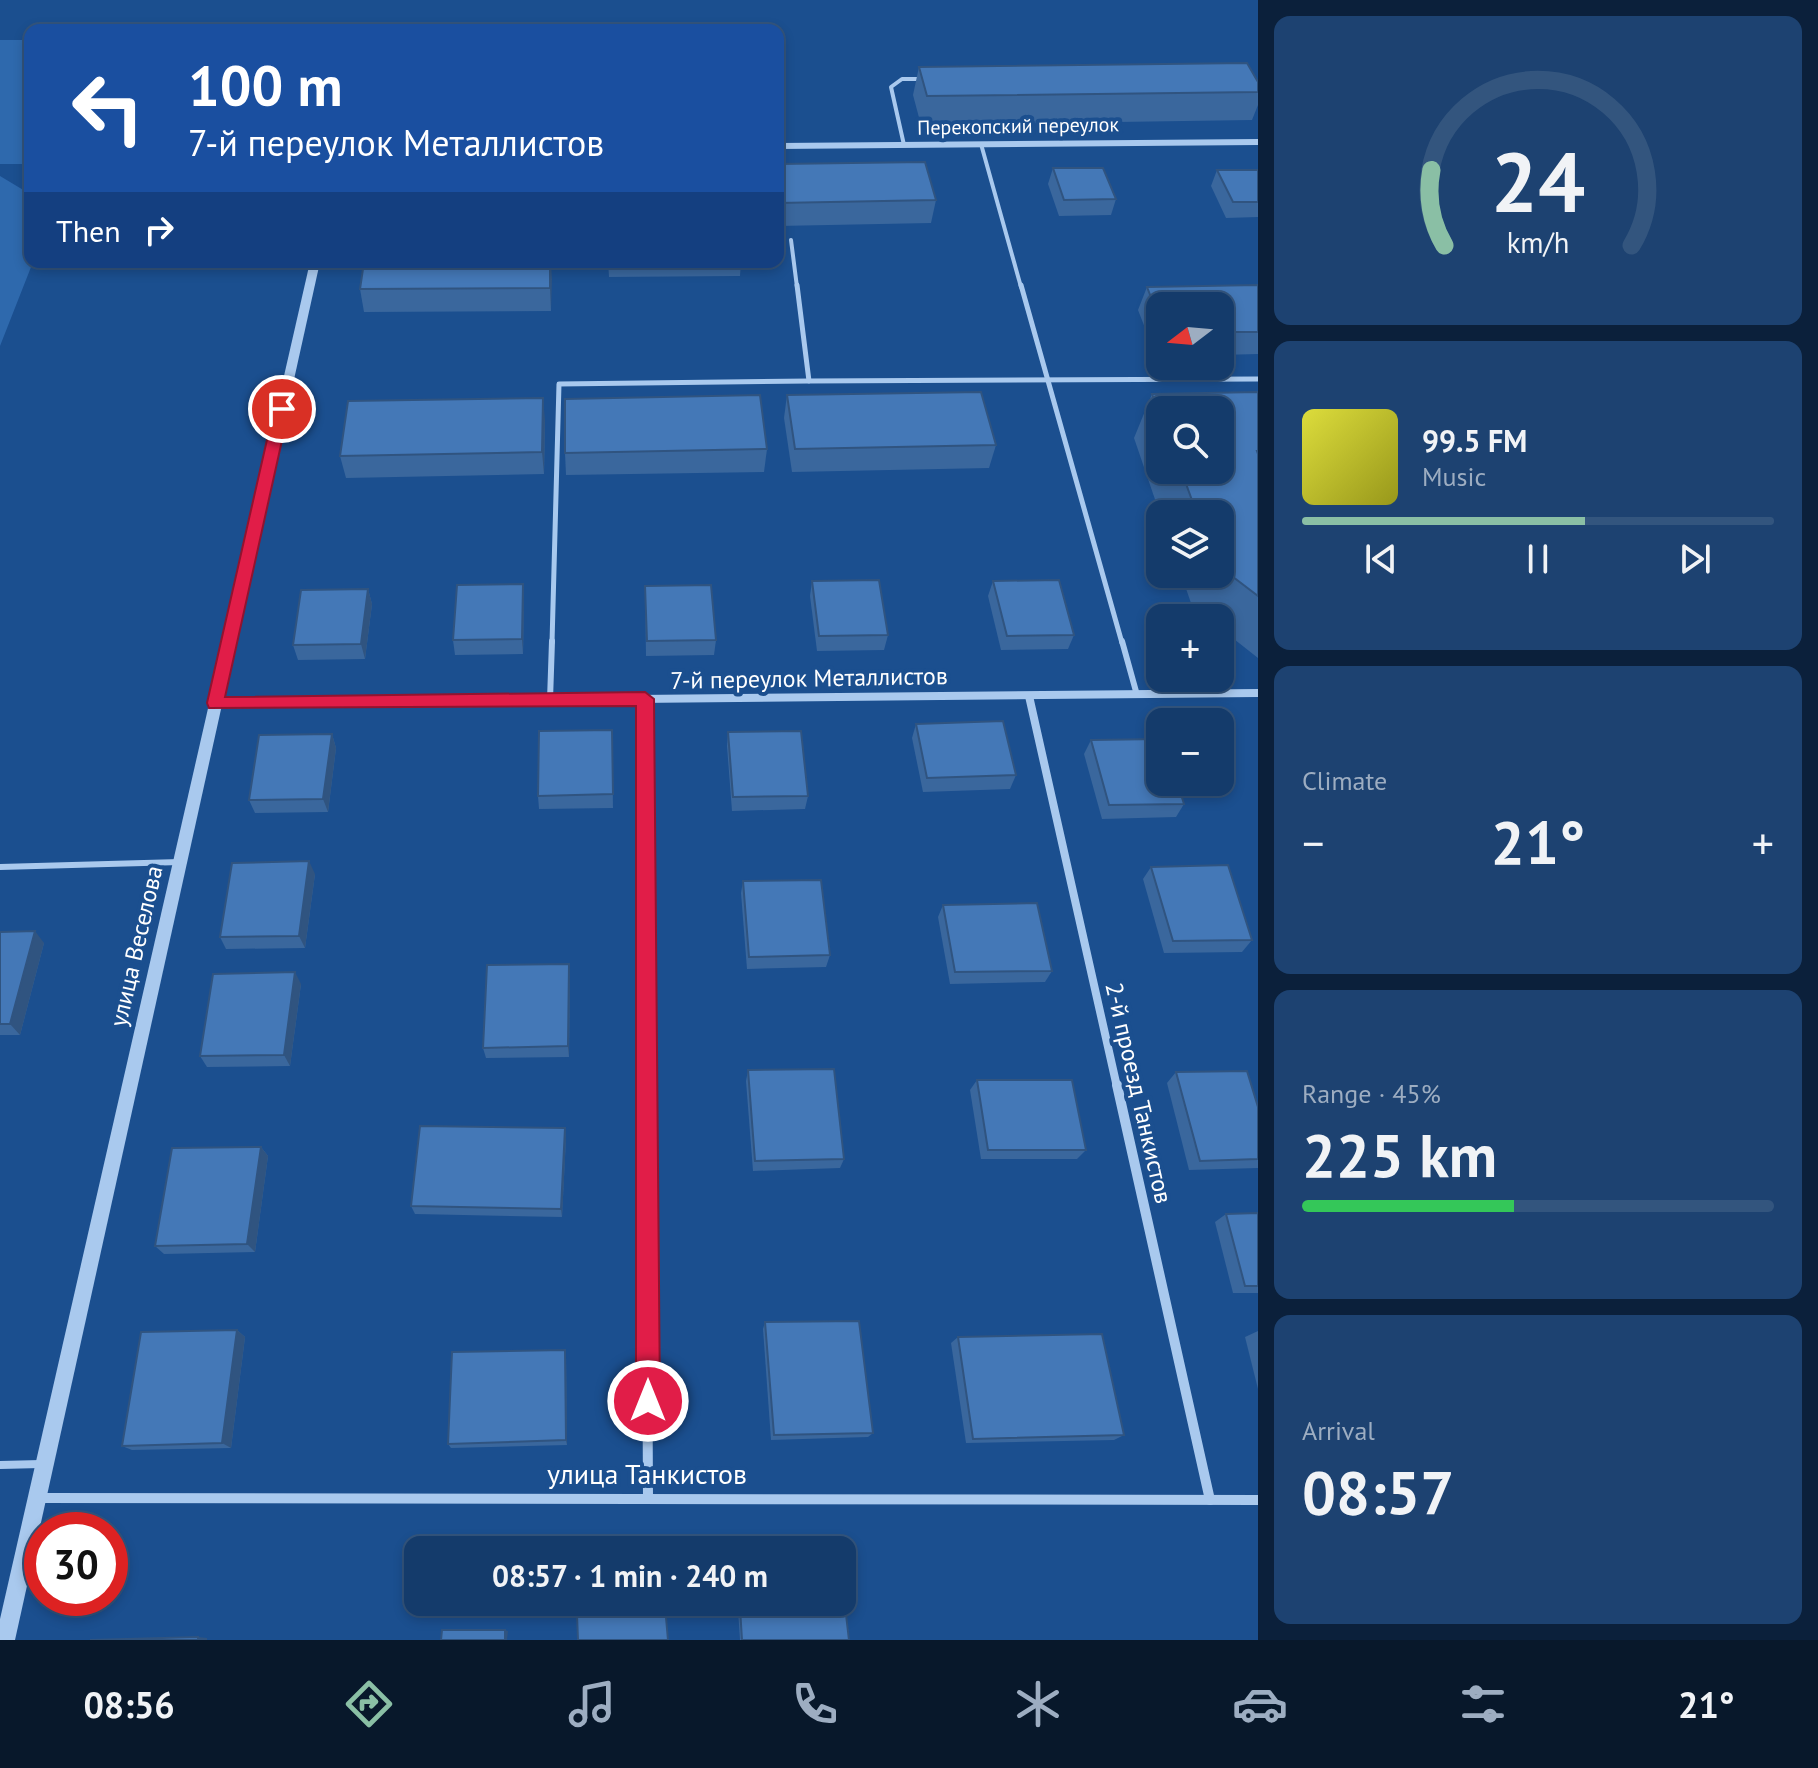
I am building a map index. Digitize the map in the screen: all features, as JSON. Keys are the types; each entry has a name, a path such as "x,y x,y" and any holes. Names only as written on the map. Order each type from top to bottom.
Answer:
{"street":[{"name":"Перекопский переулок","path":"784,146 1258,142"},
{"name":"улица Веселова","path":"5,1640 314,268"},
{"name":"7-й переулок Металлистов","path":"215,703 1258,693"},
{"name":"2-й проезд Танкистов","path":"1029,696 1210,1500"},
{"path":"645,699 648,1497"},
{"name":"улица Танкистов","path":"37,1498 1258,1500"}],"lane":[{"path":"904,145 891,87 902,79 933,78"},
{"path":"981,144 1137,695"},
{"path":"791,240 809,381"},
{"path":"550,700 559,384 1258,379"},
{"path":"0,867 180,862"},
{"path":"0,1465 45,1464"}],"shaded area":[{"path":"0,40 24,40 24,164 0,164"},
{"path":"0,176 24,190 24,268 31,268 0,346"}],"building":[{"path":"1247,63 1258,82 1258,92 927,96 919,67"},
{"path":"925,162 936,200 784,203 784,164"},
{"path":"1053,168 1103,168 1116,199 1064,200"},
{"path":"1217,170 1258,170 1258,202 1233,202"},
{"path":"363,268 550,268 550,288 360,289"},
{"path":"1258,285 1258,332 1234,332 1234,292 1149,292 1147,287"},
{"path":"981,392 996,445 795,449 787,395"},
{"path":"1258,392 1258,596 1234,578 1234,500 1192,500 1186,484 1234,484 1234,396 1152,394"},
{"path":"760,395 767,449 565,453 565,399"},
{"path":"543,398 542,452 340,456 348,401"},
{"path":"879,580 888,635 819,636 812,581"},
{"path":"1059,580 1074,635 1007,636 993,581"},
{"path":"523,584 522,639 453,640 457,585"},
{"path":"711,585 716,640 647,641 645,586"},
{"path":"368,589 361,644 293,645 301,590"},
{"path":"1003,721 1016,775 927,778 916,724"},
{"path":"612,730 613,794 538,796 539,731"},
{"path":"801,731 808,796 733,797 728,732"},
{"path":"332,734 323,799 249,800 259,735"},
{"path":"1146,739 1146,796 1181,796 1184,804 1109,805 1091,740"},
{"path":"309,861 299,936 220,937 232,863"},
{"path":"1228,865 1252,940 1173,941 1151,867"},
{"path":"821,880 830,955 749,957 743,881"},
{"path":"1037,903 1052,971 955,972 943,905"},
{"path":"35,931 10,1024 0,1024 0,932"},
{"path":"569,964 568,1046 483,1048 487,965"},
{"path":"295,972 284,1055 200,1056 213,974"},
{"path":"834,1069 844,1159 755,1161 748,1070"},
{"path":"1247,1071 1258,1107 1258,1159 1200,1161 1176,1072"},
{"path":"977,1080 1072,1080 1086,1150 988,1150"},
{"path":"420,1126 565,1128 561,1209 411,1206"},
{"path":"261,1147 247,1244 155,1246 172,1148"},
{"path":"1258,1213 1258,1286 1245,1286 1226,1214"},
{"path":"859,1321 873,1433 774,1435 765,1322"},
{"path":"237,1330 222,1443 122,1446 141,1332"},
{"path":"1102,1334 1124,1435 973,1439 958,1337"},
{"path":"565,1350 566,1440 448,1444 452,1352"},
{"path":"577,1616 666,1616 668,1640 578,1640"},
{"path":"740,1616 846,1616 849,1640 742,1640"},
{"path":"442,1630 505,1630 505,1640 441,1640"},
{"path":"198,1637 198,1640 90,1640"}],"route":[{"path":"282,409 215,703 645,699 648,1401"}]}
